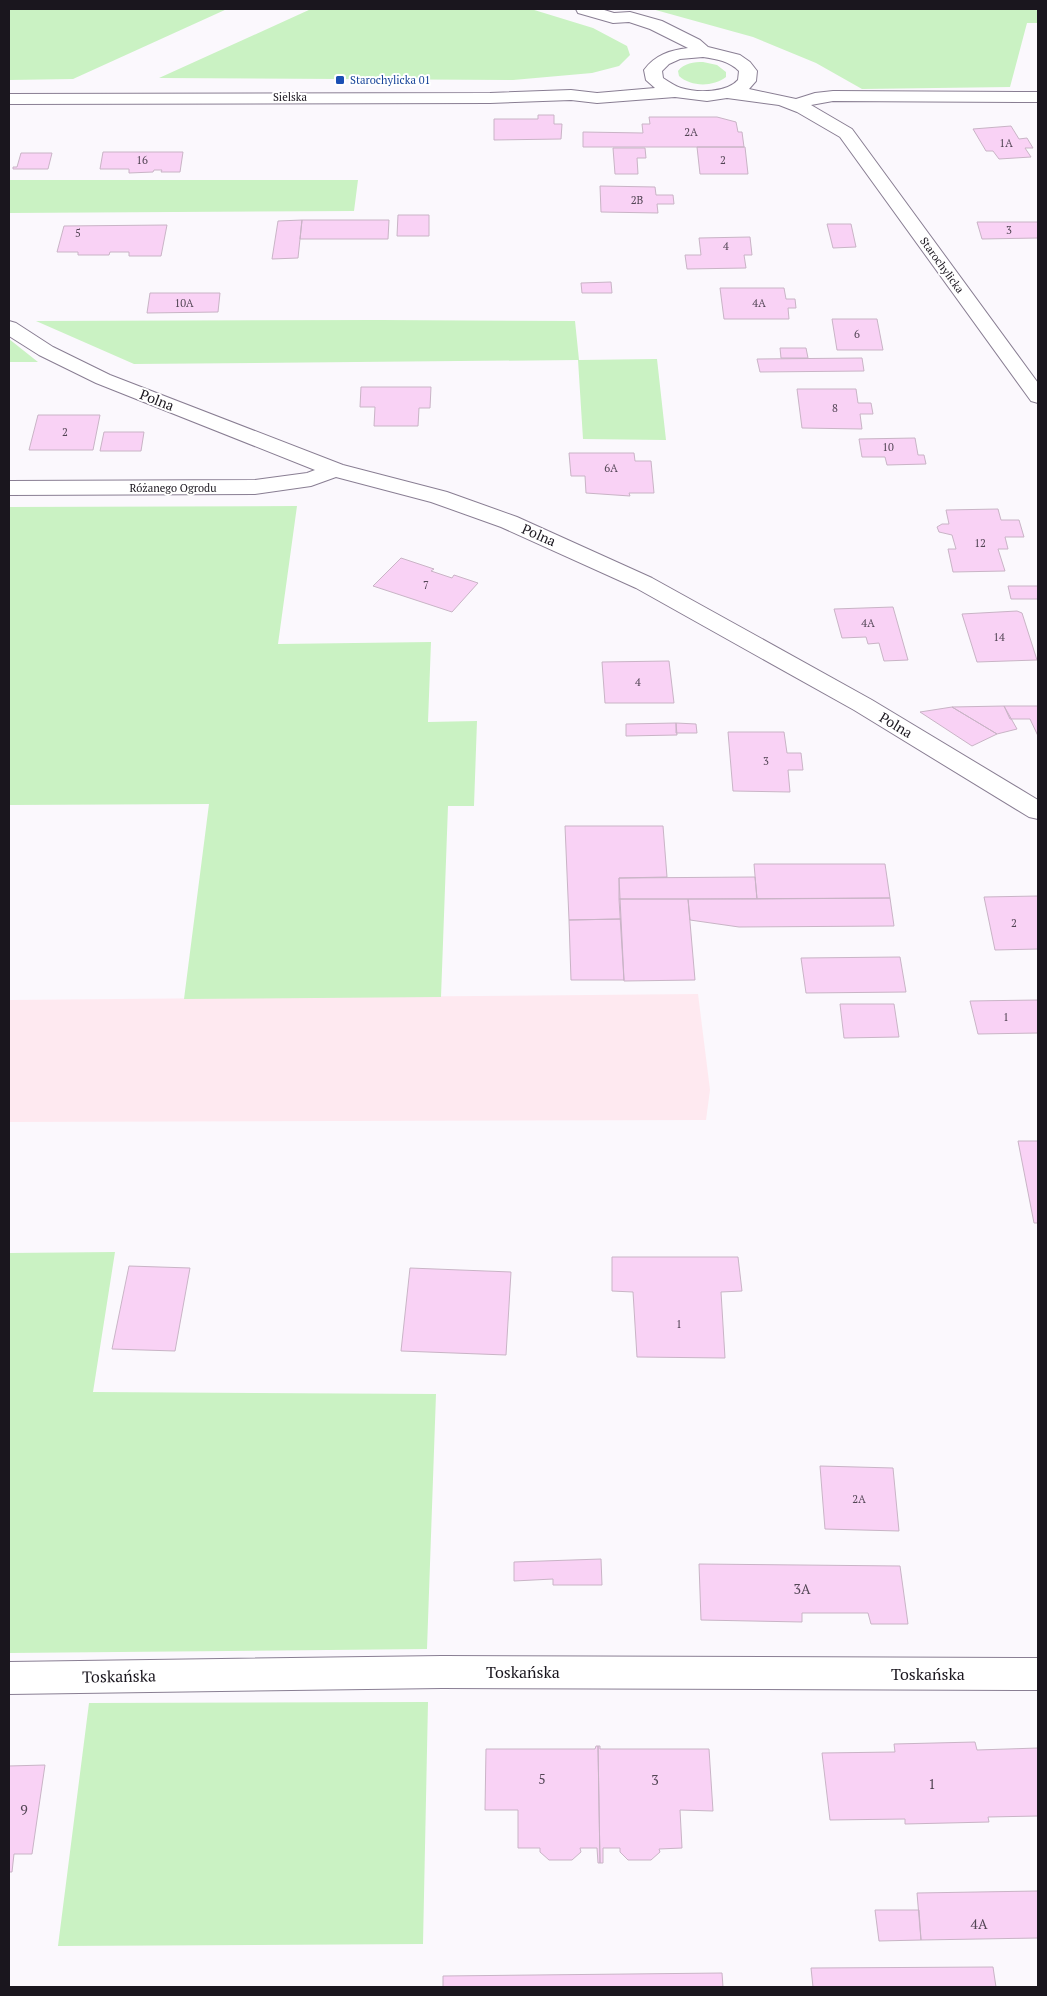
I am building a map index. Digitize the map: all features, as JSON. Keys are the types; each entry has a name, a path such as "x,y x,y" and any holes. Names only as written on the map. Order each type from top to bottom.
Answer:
{"street":[{"name":"Starochylicka","path":"584,9 613,18 630,17 656,25 694,44 703,52"},
{"name":"Starochylicka","path":"613,18 616,23 635,35"},
{"name":"Starochylicka","path":"727,93 743,86 749,76 745,66 732,58 703,52 683,53 657,59 655,80 675,92 695,96 727,93 757,96 795,105 802,107 835,130 846,133 1038,397"},
{"name":"Sielska","path":"571,95 589,86 630,78 657,59"},
{"name":"Starochylicka","path":"748,71 774,80 814,98 837,114 847,126 846,133"},
{"name":"Sielska","path":"9,99 490,98 571,95 597,98 675,92"},
{"path":"795,105 814,98 833,96 1038,97"},
{"name":"Polna","path":"9,327 46,351 103,379 335,470 439,497 509,522 644,583 863,705 1038,810"},
{"name":"Różanego Ogrodu","path":"9,488 255,487 295,482 335,470"},
{"name":"Toskańska","path":"9,1678 442,1672 1038,1674"}],"shaded area":[{"path":"698,994 710,1090 706,1120 9,1122 9,1000"}],"green space":[{"path":"9,9 227,9 73,79 9,80"},
{"path":"311,9 531,9 593,28 627,46 630,55 619,66 592,73 513,80 159,78"},
{"path":"652,9 1038,9 1038,23 1027,23 1010,87 862,89 816,63 753,37"},
{"path":"703,62 717,65 726,72 726,77 715,83 696,84 679,76 678,71 683,66"},
{"path":"9,180 358,180 354,211 9,213"},
{"path":"36,321 575,321 579,360 657,359 666,440 583,439 578,360 134,364"},
{"path":"9,339 38,362 9,362"},
{"path":"297,506 278,644 431,642 428,722 477,721 474,806 448,806 441,997 184,999 209,804 9,805 9,507"},
{"path":"115,1252 93,1392 436,1394 427,1649 9,1653 9,1253"},
{"path":"428,1702 423,1944 58,1946 89,1703"}],"building":[{"path":"538,115 554,115 554,124 562,124 561,139 494,140 494,119 538,119"},
{"path":"649,117 717,117 736,122 738,132 742,132 744,147 583,147 583,132 643,133 642,124 650,124"},
{"path":"1011,126 1019,139 1027,138 1033,148 1025,148 1031,157 999,159 993,151 986,151 973,129"},
{"path":"697,147 745,147 748,174 700,174"},
{"path":"613,148 645,148 646,158 637,158 638,174 615,174"},
{"path":"103,152 183,152 180,172 154,170 153,172 129,173 129,169 100,169"},
{"path":"21,153 52,153 48,169 13,169 13,167 17,167"},
{"path":"600,186 655,187 656,195 673,195 674,204 657,204 658,213 601,212"},
{"path":"398,215 429,215 429,236 397,236"},
{"path":"302,220 298,258 272,259 278,221"},
{"path":"302,220 389,220 388,239 300,239"},
{"path":"977,222 1038,222 1038,238 982,239"},
{"path":"827,224 851,224 856,247 833,248"},
{"path":"167,225 161,256 129,256 129,252 110,252 109,255 78,255 78,252 57,252 64,226"},
{"path":"750,237 752,255 744,255 746,268 687,269 685,255 701,255 699,238"},
{"path":"611,282 612,293 582,293 581,283"},
{"path":"720,288 784,288 786,299 795,299 796,308 788,308 789,319 724,319"},
{"path":"150,293 220,293 218,312 147,313"},
{"path":"832,319 877,319 883,350 837,350"},
{"path":"780,348 806,348 808,358 781,358"},
{"path":"862,358 864,371 760,372 757,359"},
{"path":"361,387 431,387 430,408 419,408 418,426 374,426 375,407 360,407"},
{"path":"797,389 856,389 858,403 871,403 873,414 860,414 862,429 802,428"},
{"path":"38,415 100,415 93,450 29,450"},
{"path":"104,432 144,432 141,451 100,451"},
{"path":"915,438 918,455 924,455 926,464 887,465 885,457 862,457 859,439"},
{"path":"569,453 634,453 635,461 651,461 654,493 629,493 630,496 586,493 585,476 571,476"},
{"path":"998,509 1001,520 1019,520 1024,537 1005,537 1008,549 998,549 1005,571 953,572 948,549 956,549 952,535 939,532 937,527 942,524 949,524 946,510"},
{"path":"401,558 434,569 431,571 452,578 454,575 478,583 452,612 373,586"},
{"path":"1008,586 1038,586 1038,599 1011,599"},
{"path":"893,607 908,660 884,661 879,643 868,644 866,637 842,638 834,609"},
{"path":"1017,611 1022,613 1037,660 977,662 962,614"},
{"path":"669,661 674,703 605,703 602,662"},
{"path":"1004,706 1038,706 1038,736 1030,719 1010,719"},
{"path":"1004,706 1017,729 997,734 952,707"},
{"path":"952,707 997,734 972,746 920,712"},
{"path":"676,723 696,724 697,733 676,733"},
{"path":"676,723 677,735 626,736 626,724"},
{"path":"728,732 784,732 787,753 801,753 803,770 788,770 790,792 733,791"},
{"path":"565,826 663,826 667,877 619,878 621,919 569,920"},
{"path":"754,864 885,864 890,898 757,899"},
{"path":"755,877 757,899 619,899 619,878"},
{"path":"1038,896 1038,949 995,950 984,897"},
{"path":"890,898 894,926 739,927 690,920 688,899"},
{"path":"619,899 688,899 695,980 624,981"},
{"path":"621,919 624,980 571,980 569,920"},
{"path":"900,957 906,992 806,993 801,958"},
{"path":"1038,1000 1038,1033 978,1034 970,1001"},
{"path":"840,1004 894,1004 899,1037 844,1038"},
{"path":"1018,1141 1038,1141 1038,1223 1034,1223"},
{"path":"612,1257 738,1257 742,1291 721,1292 725,1358 637,1357 633,1292 612,1291"},
{"path":"129,1266 190,1268 175,1351 112,1349"},
{"path":"410,1268 511,1272 506,1355 401,1351"},
{"path":"820,1466 893,1468 899,1531 825,1529"},
{"path":"601,1559 602,1585 553,1585 553,1579 514,1581 514,1562"},
{"path":"699,1564 900,1566 908,1624 871,1624 868,1613 802,1613 802,1622 701,1620"},
{"path":"975,1742 977,1750 1038,1748 1038,1816 988,1817 989,1822 905,1824 905,1819 830,1820 822,1753 895,1752 894,1744"},
{"path":"598,1746 600,1863 598,1863 597,1848 580,1848 581,1852 572,1860 549,1860 540,1852 540,1848 518,1848 518,1810 485,1810 486,1749 595,1749"},
{"path":"598,1746 600,1746 600,1749 709,1749 713,1811 680,1810 682,1848 659,1849 660,1852 651,1860 628,1860 620,1852 620,1848 603,1848 603,1863 600,1863"},
{"path":"45,1765 32,1854 14,1854 12,1872 9,1872 9,1766"},
{"path":"1038,1891 1038,1938 921,1940 917,1893"},
{"path":"875,1910 919,1910 921,1940 879,1941"},
{"path":"993,1967 996,1987 813,1987 811,1968"},
{"path":"722,1973 723,1987 443,1987 443,1976"}],"place":[{"name":"Starochylicka 01","path":"340,80"}]}
